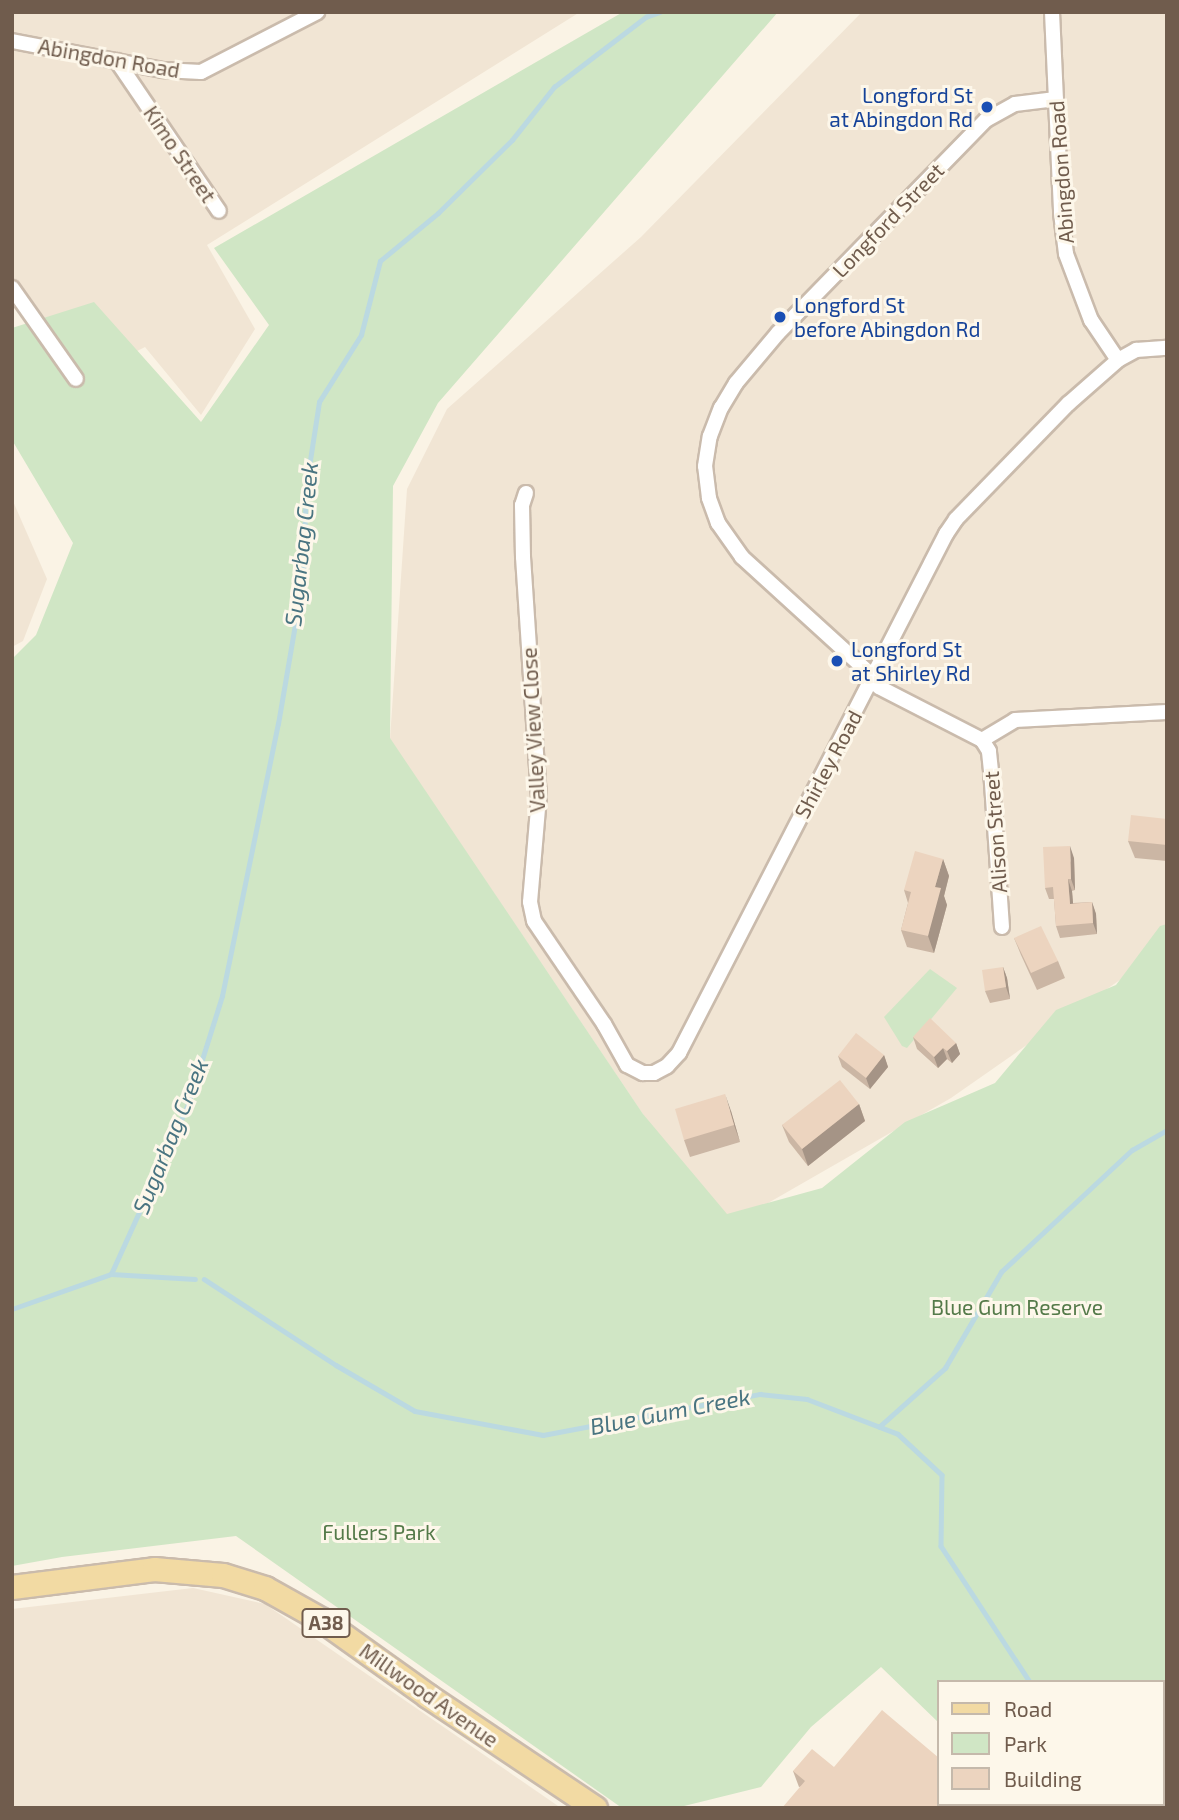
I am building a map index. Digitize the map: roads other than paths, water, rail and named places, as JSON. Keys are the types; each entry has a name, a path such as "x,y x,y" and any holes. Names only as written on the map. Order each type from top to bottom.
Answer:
{"main road":[{"name":"Millwood Avenue","path":"12,1587 155,1569 223,1575 265,1588 322,1620 428,1696 595,1808"}],"street":[{"name":"Abingdon Road","path":"12,41 182,73 201,72 317,12"},
{"name":"Abingdon Road","path":"1052,12 1061,213 1066,254 1091,320 1118,359"},
{"name":"Kimo Street","path":"117,61 219,211"},
{"name":"Longford Street","path":"872,679 742,557 728,539 714,510 705,477 710,436 721,408 736,383 771,342 986,120 1015,104 1056,99"},
{"path":"12,288 76,379"},
{"name":"Shirley Road","path":"627,1065 643,1073 654,1073 667,1066 679,1053 957,519 1068,404 1118,359 1136,350 1167,348"},
{"name":"Valley View Close","path":"526,493 522,505 523,557 539,797 530,902 534,921 544,939 604,1024 627,1065"},
{"path":"872,679 879,687 982,740 1015,720 1167,712"},
{"name":"Alison Street","path":"982,740 989,751 992,771 1002,927"}],"waterway":[{"name":"Sugarbag Creek","path":"111,1274 188,1104 222,996 278,724 303,577 306,486 319,402 361,335 380,261 438,213 512,140 554,87 646,17 660,12"},
{"name":"Blue Gum Creek","path":"879,1427 945,1368 1001,1272 1132,1150 1167,1130"},
{"name":"Blue Gum Creek","path":"12,1309 111,1274 195,1279"},
{"name":"Blue Gum Creek","path":"204,1279 336,1365 415,1411 543,1435 760,1394 807,1399 898,1434 942,1475 941,1546 1029,1680"}],"place":[{"name":"Longford St at Abingdon Rd","path":"987,107"},
{"name":"Longford St before Abingdon Rd","path":"780,317"},
{"name":"Longford St at Shirley Rd","path":"837,661"}],"park label":[{"name":"Blue Gum Reserve","path":"1017,1307"},
{"name":"Fullers Park","path":"379,1532"}]}
